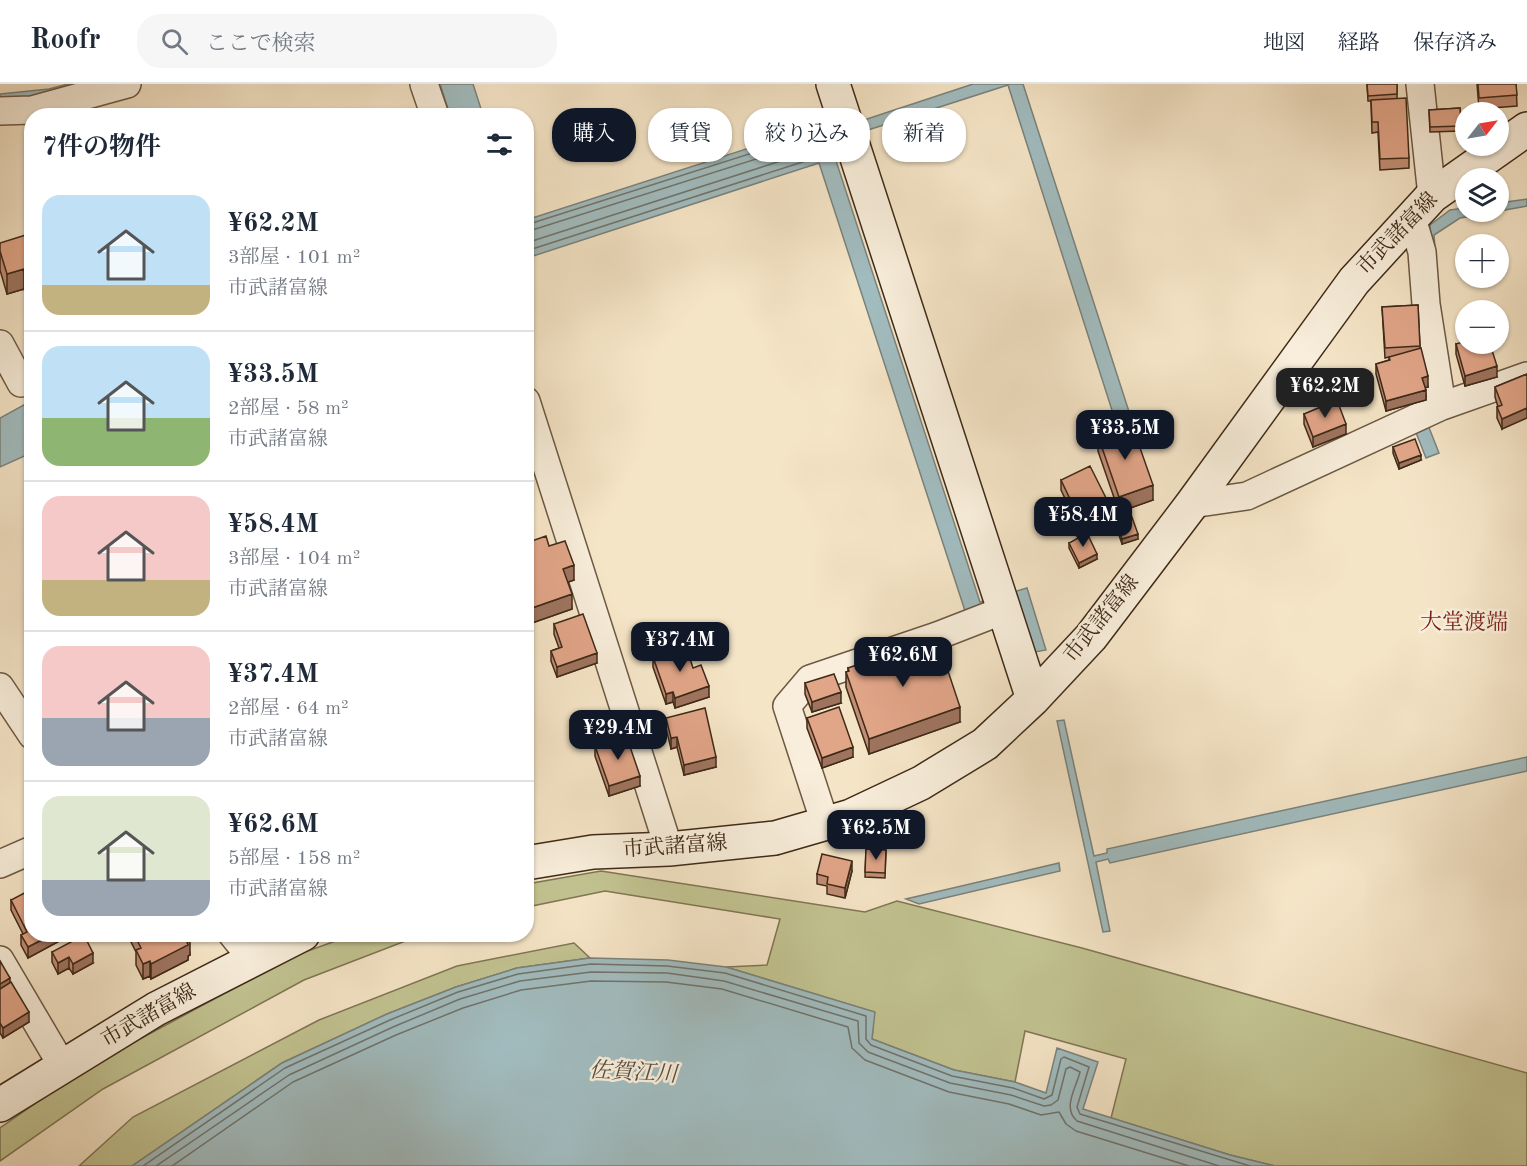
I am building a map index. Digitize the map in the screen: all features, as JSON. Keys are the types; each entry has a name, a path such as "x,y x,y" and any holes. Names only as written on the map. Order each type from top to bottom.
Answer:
{"main road":[{"path":"832,84 1033,699"},
{"name":"市武諸富線","path":"534,862 593,852 669,849 775,838 851,816 921,783 985,744 1033,699 1091,637 1192,504 1354,281 1422,207 1527,129"},
{"name":"市武諸富線","path":"0,1105 156,1009 288,942"}],"street":[{"path":"39,108 127,84"},
{"path":"424,84 432,108"},
{"path":"1420,84 1422,252 1426,304 1442,406"},
{"path":"0,111 24,110"},
{"path":"0,344 17,386"},
{"path":"1192,504 1246,496 1442,406 1527,376"},
{"path":"534,426 669,849"},
{"path":"825,824 787,706 810,679 937,636 1001,600"},
{"path":"0,687 24,723"},
{"path":"0,864 24,854"},
{"path":"238,942 253,960"},
{"path":"0,960 63,1066"}],"green space":[{"path":"601,871 865,912 897,901 1082,948 1527,1073 1527,1166 1275,1166 1230,1155 1111,1118 1126,1059 1025,1031 1015,1082 954,1070 872,1039 874,1012 726,967 767,965 780,919 605,891 534,906 534,883"},
{"path":"333,942 403,942 304,980 103,1089 0,1161 0,1128 88,1067 294,956"},
{"path":"574,943 590,958 517,968 456,987 387,1014 282,1063 132,1166 79,1166 133,1117 319,1020 457,966"}],"water":[{"path":"68,84 93,84 52,95 0,101 0,94 49,89"},
{"path":"440,84 473,84 481,108 448,108"},
{"path":"973,84 1023,84 1133,424 1118,429 1008,85 936,108 900,108"},
{"path":"882,114 882,126 870,129 870,118"},
{"path":"744,150 744,162 836,162 980,602 1027,588 1046,650 1035,652 1018,600 967,617 819,163 534,256 534,217 706,162 732,162 732,154"},
{"path":"1527,199 1527,206 1509,209 1509,202"},
{"path":"1455,209 1455,221 1434,235 1439,297 1433,296 1430,225 1450,210"},
{"path":"24,405 24,456 0,467 0,418"},
{"path":"1428,425 1439,453 1426,458 1415,430"},
{"path":"1064,720 1094,856 1107,853 1107,849 1527,757 1527,771 1110,863 1108,859 1096,862 1110,931 1103,932 1057,721"},
{"path":"1059,863 1060,871 919,904 906,899"},
{"name":"佐賀江川","path":"590,958 668,960 726,967 875,1012 872,1039 954,1070 1015,1082 1046,1093 1057,1048 1098,1062 1083,1109 1230,1155 1275,1166 132,1166 282,1063 387,1014 456,987 517,968"}],"building":[{"path":"1367,84 1397,84 1397,94 1368,96"},
{"path":"1478,84 1516,84 1517,95 1479,98"},
{"path":"1406,98 1409,158 1380,159 1378,122 1372,122 1371,100"},
{"path":"1455,108 1455,126 1430,127 1429,110"},
{"path":"24,236 24,269 7,274 0,243"},
{"path":"1418,305 1420,346 1385,348 1382,307"},
{"path":"1421,348 1428,376 1422,378 1426,390 1386,401 1376,364 1390,360 1389,357"},
{"path":"1459,354 1493,354 1497,366 1465,376"},
{"path":"1527,374 1527,408 1502,419 1497,407 1502,405 1495,387"},
{"path":"1337,400 1346,424 1313,437 1304,414"},
{"path":"1132,425 1153,485 1119,497 1098,436"},
{"path":"1415,439 1421,455 1399,463 1393,447"},
{"path":"1090,466 1110,506 1080,520 1061,480"},
{"path":"1129,509 1138,534 1122,539 1114,515"},
{"path":"1087,533 1097,554 1079,563 1069,543"},
{"path":"546,536 549,546 565,541 574,565 563,569 572,594 534,607 534,540"},
{"path":"583,614 597,653 557,667 551,651 562,647 554,624"},
{"path":"931,639 932,643 938,641 960,707 869,739 846,672 849,671 848,668"},
{"path":"686,646 693,668 701,665 709,686 675,698 673,692 666,694 653,657"},
{"path":"834,674 841,692 812,702 805,683"},
{"path":"839,707 853,747 822,758 807,718"},
{"path":"705,708 716,757 684,765 677,737 671,738 666,718"},
{"path":"626,735 640,776 609,786 595,746"},
{"path":"866,849 886,850 885,873 865,872"},
{"path":"822,854 852,861 845,888 827,884 828,877 817,874"},
{"path":"24,893 24,926 11,900"},
{"path":"25,942 38,942 28,947"},
{"path":"71,942 88,942 93,953 73,964 69,957 58,963 52,952"},
{"path":"138,942 187,942 188,945 151,964 150,961 143,964 136,950 141,948"},
{"path":"0,961 10,978 0,984"},
{"path":"11,982 29,1012 3,1028 0,1023 0,989"}],"district":[{"name":"大堂渡端","path":"1464,623"}]}
